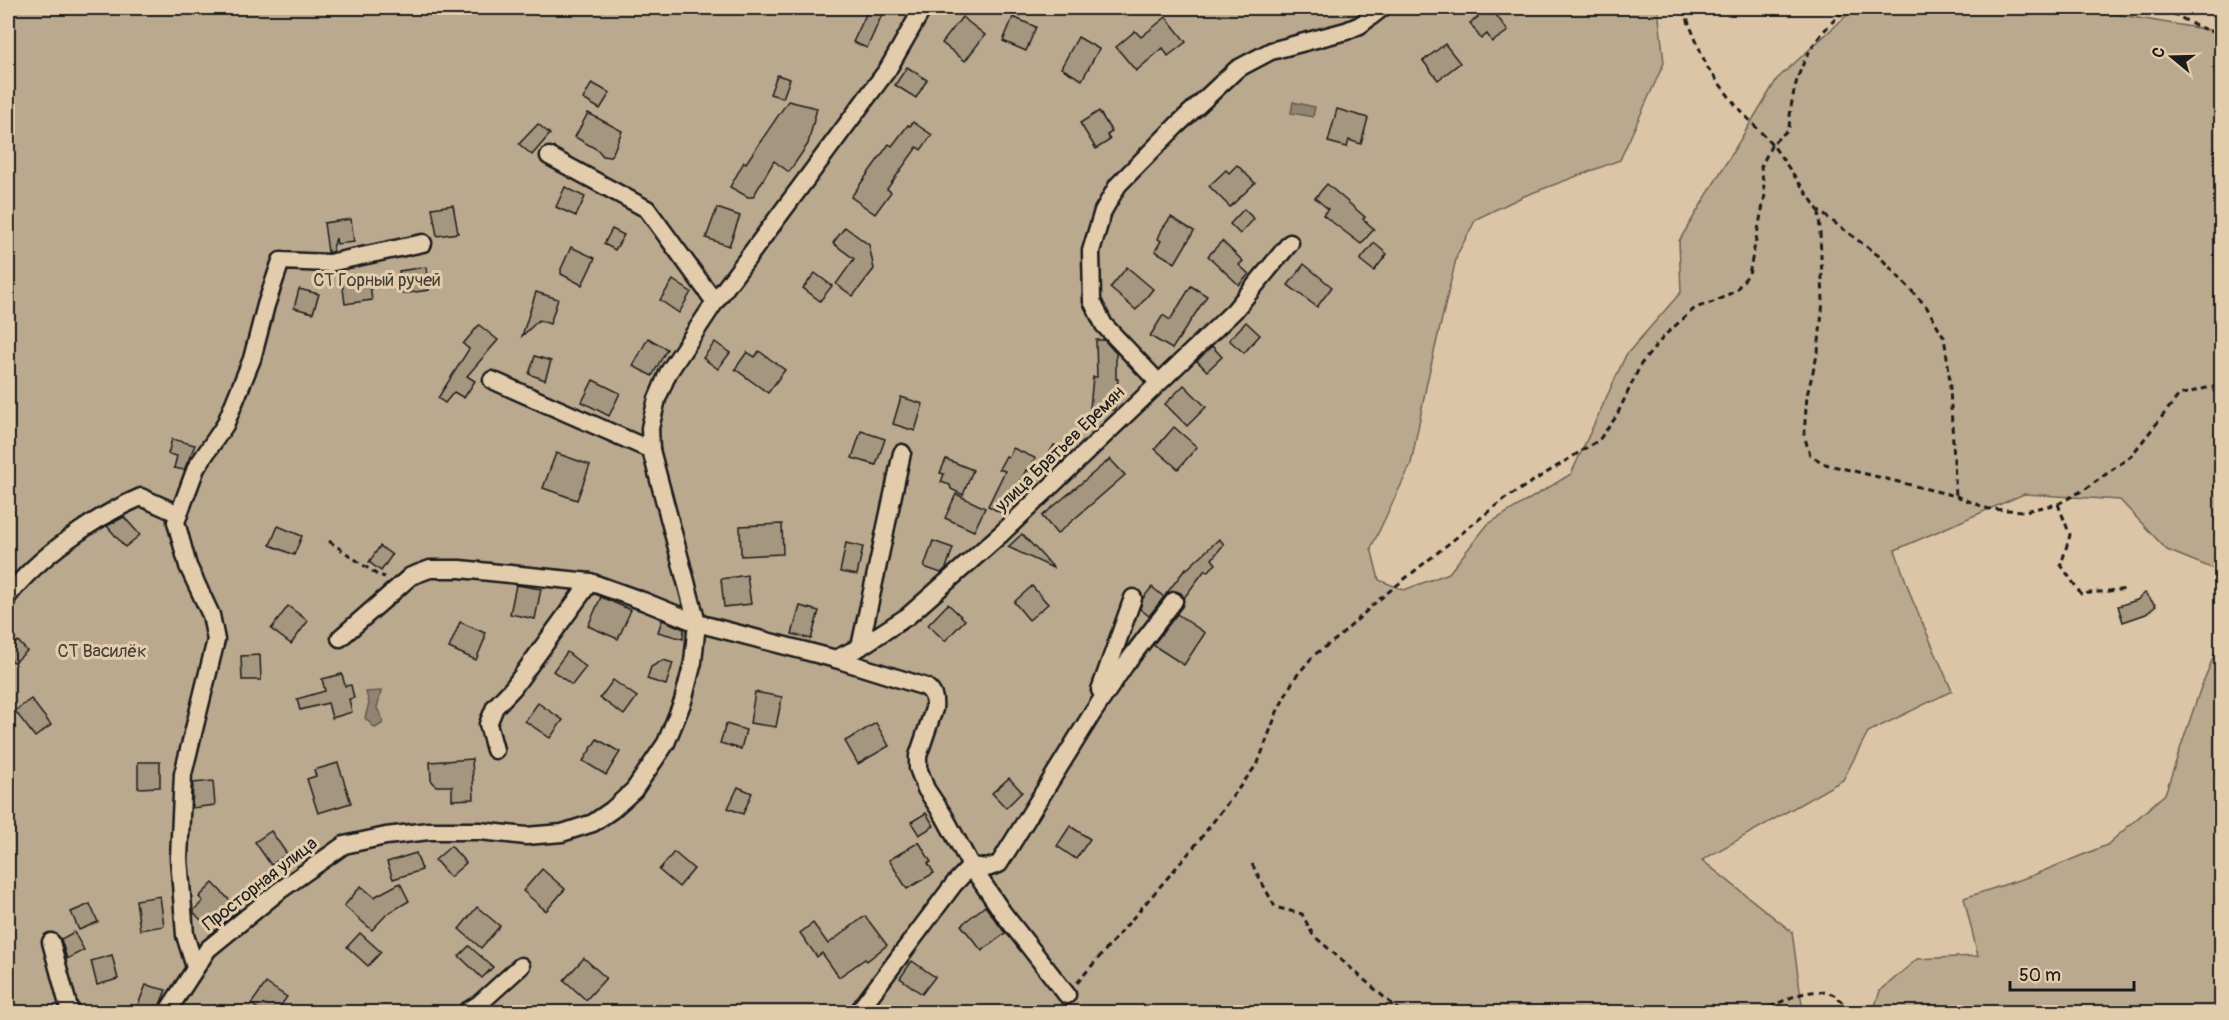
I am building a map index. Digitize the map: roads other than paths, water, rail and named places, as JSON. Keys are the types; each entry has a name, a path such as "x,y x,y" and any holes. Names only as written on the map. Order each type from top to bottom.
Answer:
{"street":[{"path":"697,623 651,450 650,428 657,399 668,373 715,302 888,69 923,8"},
{"path":"1158,382 1104,325 1092,301 1091,251 1103,211 1118,185 1237,69 1272,51 1346,31 1360,25 1382,8"},
{"path":"549,156 647,209 715,302"},
{"path":"195,967 185,935 179,858 183,774 216,640 211,615 188,566 176,522 196,468 225,425 252,360 266,305 281,261 329,263 423,243"},
{"name":"улица Братьев Еремян","path":"836,659 860,647 908,616 1001,534 1234,311 1290,243"},
{"path":"492,380 651,450"},
{"path":"860,647 902,453"},
{"path":"8,596 55,550 120,506 141,497 179,514"},
{"path":"340,638 411,576 430,569 460,569 590,582 697,623 836,659 926,687 932,692 935,701 918,756 918,768 926,789 944,816 971,867 1003,913 1068,994"},
{"path":"495,750 488,724 495,707 513,688 590,582"},
{"path":"1092,714 1134,598"},
{"path":"858,1012 954,884 971,867 987,868 999,864 1125,664 1174,601"},
{"name":"Просторная улица","path":"167,1012 208,949 279,891 344,845 386,836 429,831 480,831 526,836 562,833 593,822 612,810 634,790 666,743 683,701 693,662 697,623"},
{"path":"51,942 70,1012"},
{"path":"466,1012 479,1004 521,966"}],"park label":[{"name":"СТ Горный ручей","path":"377,280"},
{"name":"СТ Василёк","path":"102,651"}]}
